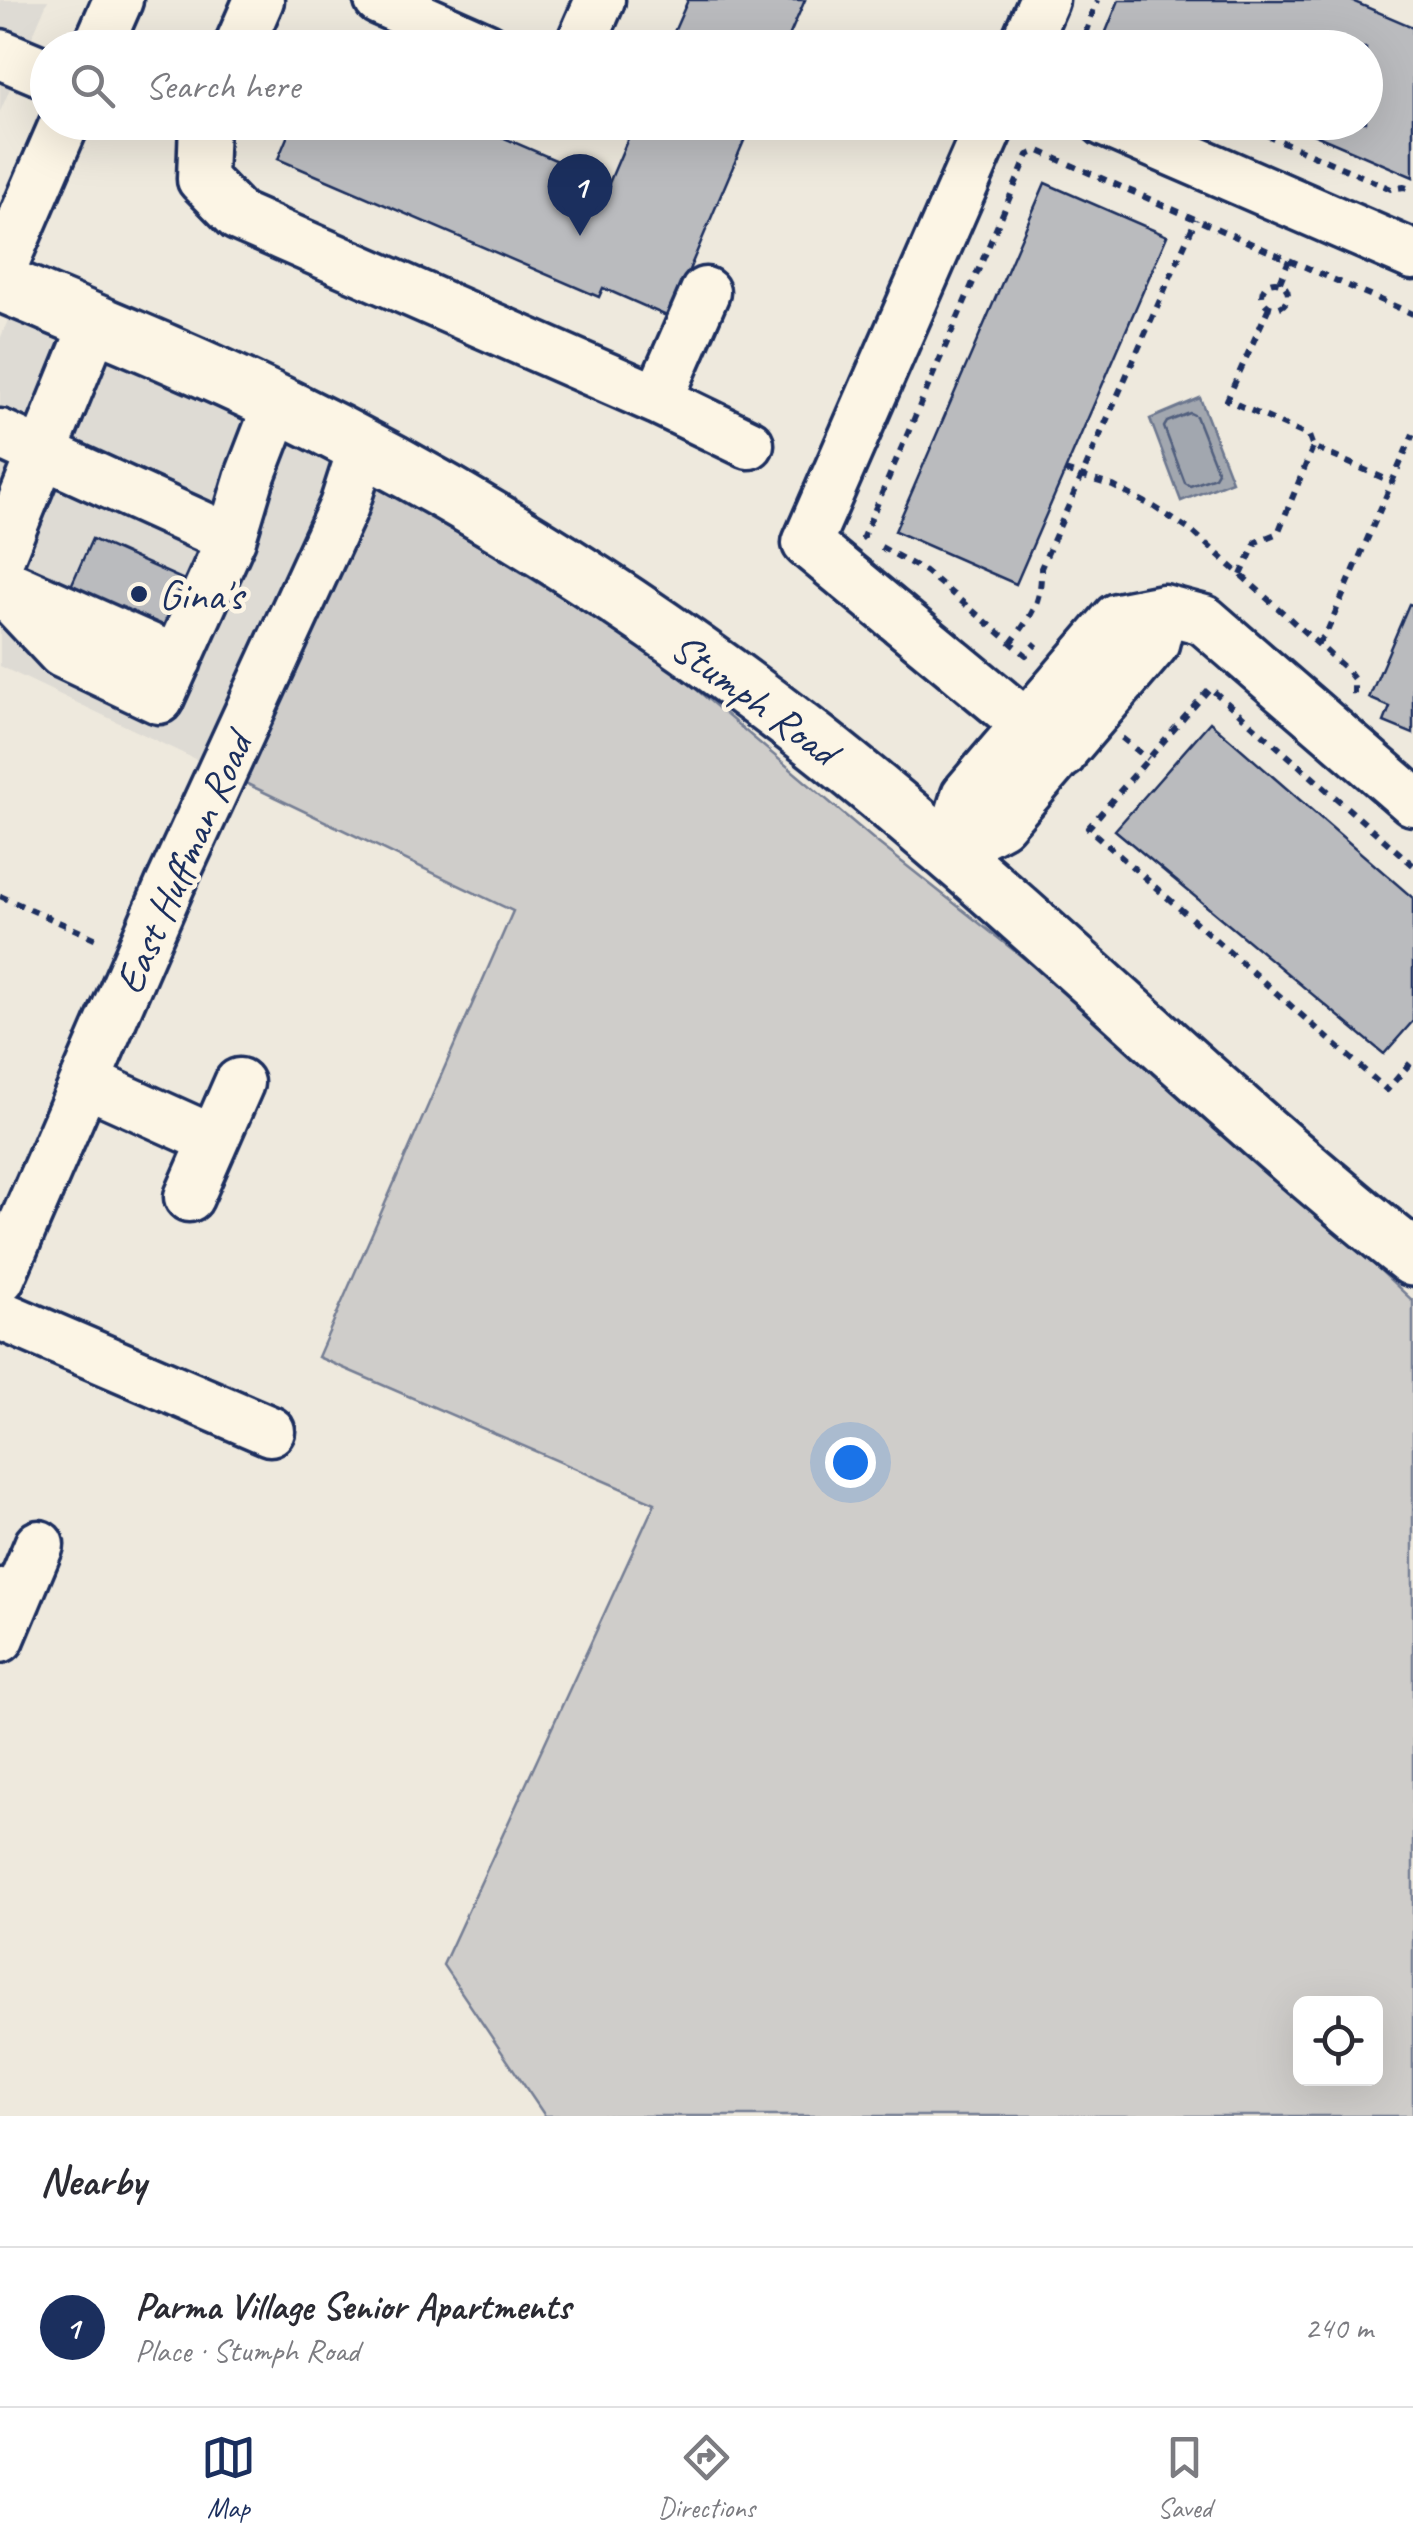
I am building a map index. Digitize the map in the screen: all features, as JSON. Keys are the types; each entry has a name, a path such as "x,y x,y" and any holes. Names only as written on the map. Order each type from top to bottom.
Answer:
{"main road":[{"name":"Stumph Road","path":"0,283 278,404 363,448 550,556 662,629 811,738 949,851 1301,1166 1413,1258"}],"street":[{"path":"105,30 118,0"},
{"path":"246,30 260,0"},
{"path":"378,0 446,30"},
{"path":"587,30 600,0"},
{"path":"1031,30 1044,0"},
{"path":"0,54 30,66"},
{"path":"0,272 57,140"},
{"path":"203,140 202,179 238,216 658,400 749,444"},
{"path":"983,140 807,543 1044,739"},
{"path":"1147,140 1413,255"},
{"path":"658,400 705,292"},
{"path":"0,557 21,443 95,323"},
{"path":"0,585 62,653 158,699 231,539 278,404"},
{"path":"21,443 231,539"},
{"name":"East Huffman Road","path":"0,1278 139,958 344,506 363,448"},
{"path":"949,851 966,794 1044,739 1117,618 1163,609 1204,620 1413,801"},
{"path":"85,1082 214,1140"},
{"path":"189,1197 239,1083"},
{"path":"0,1315 270,1431"},
{"path":"5,1610 39,1545"}],"path":[{"path":"1086,30 1097,0"},
{"path":"1279,140 1392,189 1413,190"},
{"path":"1039,641 1026,655 925,572 863,537 1028,155 1039,151 1413,314"},
{"path":"1011,643 1038,602 1042,592 1041,568 1196,219"},
{"path":"1280,282 1289,260"},
{"path":"1280,282 1286,287 1287,300 1282,306 1270,307 1263,301 1264,287 1280,282"},
{"path":"1270,307 1227,400 1309,436 1314,447 1392,482"},
{"path":"1318,643 1326,634 1413,434"},
{"path":"1241,575 1256,542 1278,533 1314,447"},
{"path":"1065,471 1113,486 1192,532 1354,678 1356,687 1348,709"},
{"path":"1413,865 1210,688 1088,828 1387,1090 1413,1060"},
{"path":"0,896 139,958"}],"shaded area":[{"path":"0,0 48,0 35,30 30,30 30,42 0,112"},
{"path":"9,318 169,379 374,481 243,782 0,666 0,339"},
{"path":"374,481 658,657 878,843 1170,1074 1413,1301 1413,2116 545,2116 443,1965 655,1503 318,1357 513,911 243,782"}],"water":[{"path":"1200,398 1232,481 1181,501 1150,419"}],"building":[{"path":"688,0 805,0 792,30 675,30"},
{"path":"1119,0 1350,0 1413,27 1413,177 1327,140 1383,140 1383,30 1107,30"},
{"path":"286,140 509,140 609,183 627,140 744,140 669,317 603,288 599,297 278,159"},
{"path":"1045,183 1167,236 1016,584 895,531"},
{"name":"Gina's","path":"92,539 193,584 172,630 134,613 115,656 88,644 107,602 71,586"},
{"path":"1409,604 1413,605 1413,734 1384,722 1390,707 1369,698"},
{"path":"1210,722 1413,898 1413,1021 1384,1054 1115,830"}],"place":[{"name":"Parma Village Senior Apartments","path":"580,236"},
{"name":"Gina's","path":"139,594"}]}
